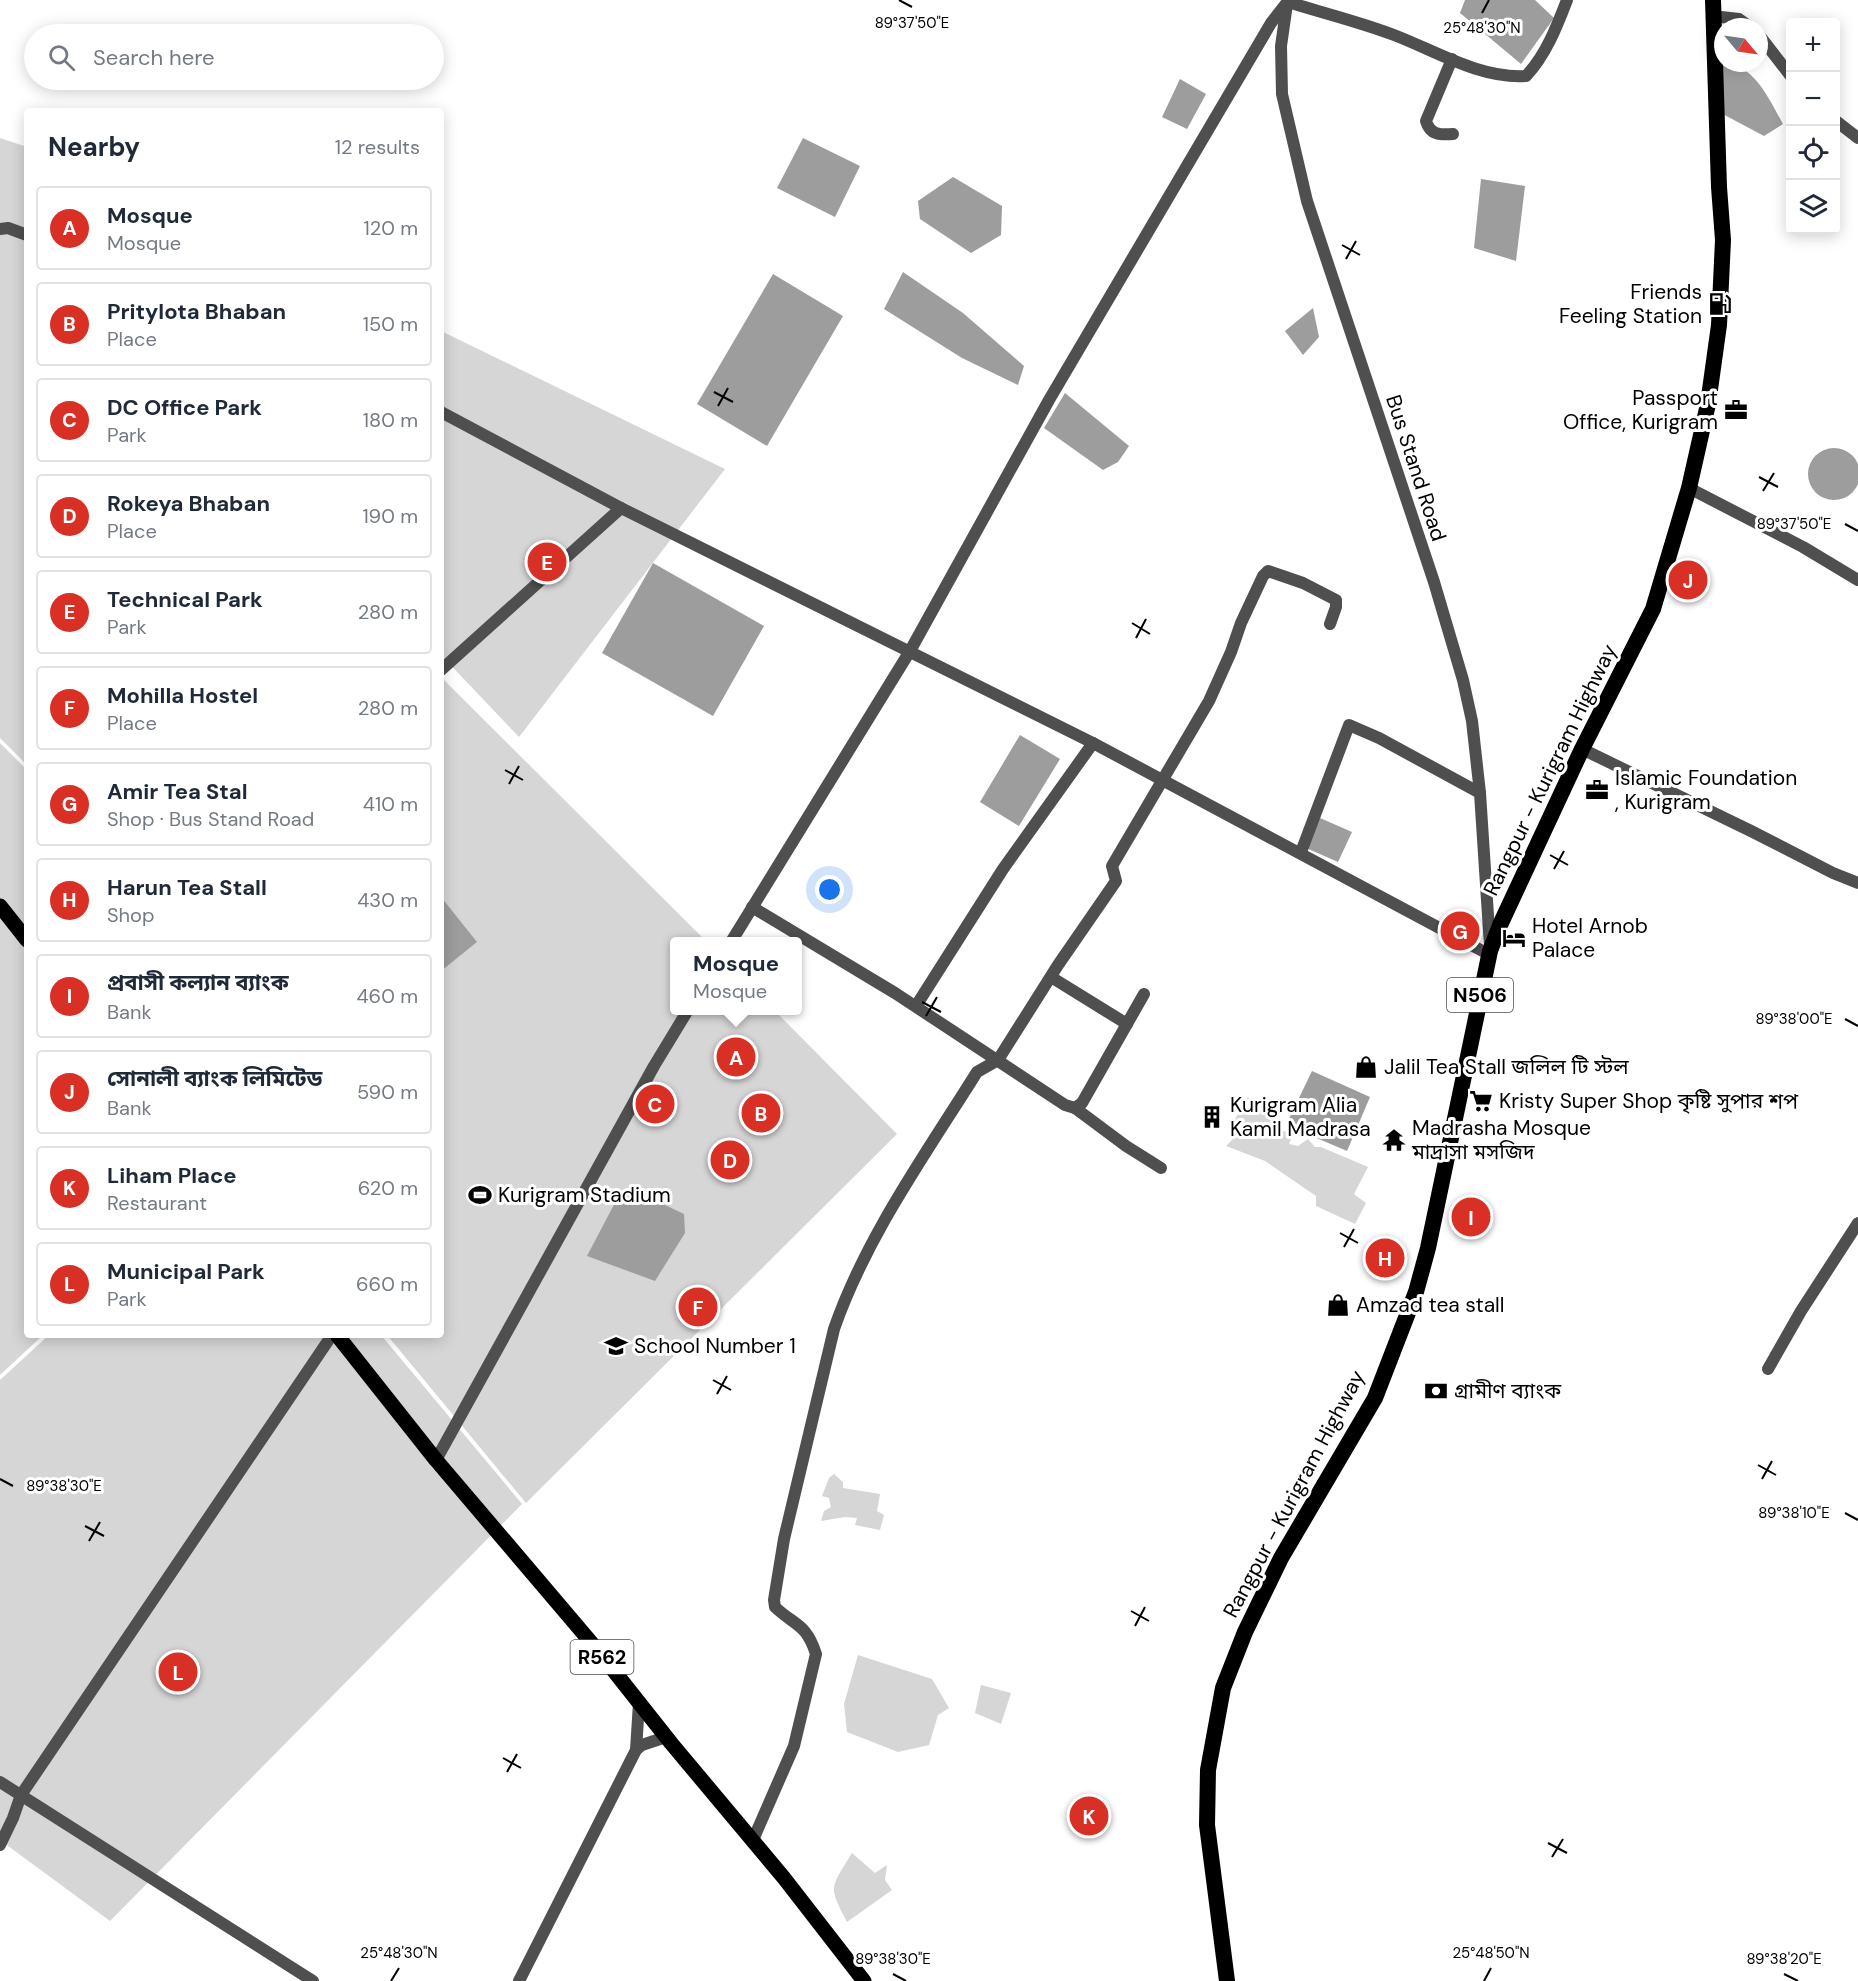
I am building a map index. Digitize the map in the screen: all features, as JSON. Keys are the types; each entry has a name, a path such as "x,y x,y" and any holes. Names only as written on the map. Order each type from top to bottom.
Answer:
{"highway":[{"name":"Rangpur - Kurigram Highway","path":"1712,8 1714,55"},
{"name":"Rangpur - Kurigram Highway","path":"1227,1981 1207,1825 1208,1770 1223,1688 1245,1632 1281,1558 1375,1398 1416,1292 1428,1248 1490,953 1500,925 1582,749 1653,609 1689,488 1708,404 1719,326 1723,240 1715,72"}],"main road":[{"path":"0,906 24,936"},
{"name":"R562","path":"339,1338 436,1460 595,1647 666,1737 753,1840 864,1981"}],"street":[{"path":"734,937 910,651 1049,400 1271,23 1288,1 1392,34 1452,59 1510,77 1526,76 1536,66 1546,49 1567,0"},
{"name":"Bus Stand Road","path":"1288,1 1281,46 1282,94 1307,201 1434,582 1463,680 1472,721 1480,793 1490,953"},
{"path":"1712,8 1727,18"},
{"path":"1768,47 1789,72"},
{"path":"1452,59 1426,121 1428,128 1434,133 1453,134"},
{"path":"1840,124 1858,138"},
{"path":"0,230 8,228 24,235"},
{"path":"444,414 621,508 1093,743 1490,953"},
{"path":"1689,488 1803,547 1858,580"},
{"path":"444,667 621,508"},
{"path":"753,1840 794,1746 816,1654 812,1640 803,1628 775,1607 774,1600 784,1539 834,1329 858,1271 897,1200 977,1072 998,1060 1116,881 1112,866 1209,701 1263,576 1269,571 1336,600 1330,624"},
{"path":"1301,852 1349,725 1379,738 1480,793"},
{"path":"916,1006 1004,869 1093,743"},
{"path":"1582,749 1858,884"},
{"path":"752,908 801,937"},
{"path":"802,938 916,1006 1065,1105 1075,1108 1126,1146 1161,1168"},
{"path":"1051,977 1125,1028"},
{"path":"1075,1108 1082,1102 1144,994"},
{"path":"436,1460 648,1076 686,1015"},
{"path":"1768,1369 1801,1311 1858,1223"},
{"path":"0,1845 21,1795 330,1338"},
{"path":"519,1981 636,1750 639,1703"},
{"path":"636,1750 642,1745 666,1737"},
{"path":"0,1782 313,1981"}],"shaded area":[{"path":"1465,0 1535,0 1554,18 1521,64 1460,13"},
{"path":"1722,72 1747,72 1760,85 1783,124 1764,136 1717,111"},
{"path":"1180,79 1206,94 1187,129 1162,117"},
{"path":"0,138 24,146 24,762 0,738"},
{"path":"803,138 860,166 835,217 777,188"},
{"path":"953,177 1002,206 1001,235 971,253 920,219 918,201"},
{"path":"1481,179 1525,186 1516,261 1474,248"},
{"path":"903,272 963,313 1024,366 1018,385 962,358 884,309"},
{"path":"773,274 843,316 767,446 697,404"},
{"path":"1313,308 1319,337 1303,355 1285,331"},
{"path":"444,332 725,469 519,737 444,658"},
{"path":"1065,393 1129,446 1118,462 1103,470 1044,428"},
{"path":"1829,448 1839,448 1853,455 1858,464 1859,482 1849,496 1839,500 1829,500 1819,496 1812,489 1808,479 1808,469 1812,459 1819,452"},
{"path":"653,563 764,626 713,716 602,653"},
{"path":"444,680 702,937 670,937 670,1015 779,1015 897,1134 526,1503 389,1338 444,1338"},
{"path":"1020,735 1060,759 1019,826 980,802"},
{"path":"0,743 24,767 24,1338 40,1338 0,1375"},
{"path":"1320,818 1352,832 1338,862 1306,848"},
{"path":"444,901 477,942 444,969"},
{"path":"1312,1071 1370,1097 1347,1151 1286,1125"},
{"path":"1248,1097 1281,1130 1293,1134 1289,1144 1298,1146 1308,1139 1315,1147 1321,1147 1368,1167 1354,1194 1366,1203 1355,1224 1316,1206 1316,1196 1265,1161 1226,1146 1243,1129 1235,1119"},
{"path":"629,1188 684,1214 685,1233 655,1281 587,1256 618,1197"},
{"path":"46,1338 384,1338 522,1504 110,1921 0,1840 0,1380"},
{"path":"834,1474 843,1482 843,1488 880,1494 877,1511 884,1515 880,1530 855,1525 857,1518 845,1517 821,1521 824,1511 831,1507 829,1498 822,1496 829,1478"},
{"path":"858,1655 932,1679 949,1708 938,1715 929,1745 898,1752 847,1732 844,1704"},
{"path":"981,1685 1011,1693 1001,1724 975,1713"},
{"path":"852,1853 875,1873 887,1865 885,1880 892,1890 847,1922 834,1893 834,1887"}],"place":[{"name":"Friends Feeling Station","path":"1720,304"},
{"name":"Passport Office, Kurigram","path":"1736,410"},
{"name":"Technical Park","path":"547,562"},
{"name":"সোনালী ব্যাংক লিমিটেড","path":"1688,580"},
{"name":"Islamic Foundation , Kurigram","path":"1597,790"},
{"name":"Amir Tea Stal","path":"1460,931"},
{"name":"Hotel Arnob Palace","path":"1514,938"},
{"name":"Mosque","path":"736,1057"},
{"name":"Jalil Tea Stall জলিল টি স্টল","path":"1366,1067"},
{"name":"Kristy Super Shop কৃষ্টি সুপার শপ","path":"1481,1101"},
{"name":"DC Office Park","path":"655,1104"},
{"name":"Pritylota Bhaban","path":"761,1113"},
{"name":"Kurigram Alia Kamil Madrasa","path":"1212,1117"},
{"name":"Madrasha Mosque মাদ্রাসা মসজিদ","path":"1394,1140"},
{"name":"Rokeya Bhaban","path":"730,1160"},
{"name":"Kurigram Stadium","path":"480,1195"},
{"name":"প্রবাসী কল্যান ব্যাংক","path":"1471,1217"},
{"name":"Harun Tea Stall","path":"1385,1258"},
{"name":"Amzad tea stall","path":"1338,1305"},
{"name":"Mohilla Hostel","path":"698,1307"},
{"name":"School Number 1","path":"616,1346"},
{"name":"গ্রামীণ ব্যাংক","path":"1436,1391"},
{"name":"Municipal Park","path":"178,1672"},
{"name":"Liham Place","path":"1089,1816"}]}
